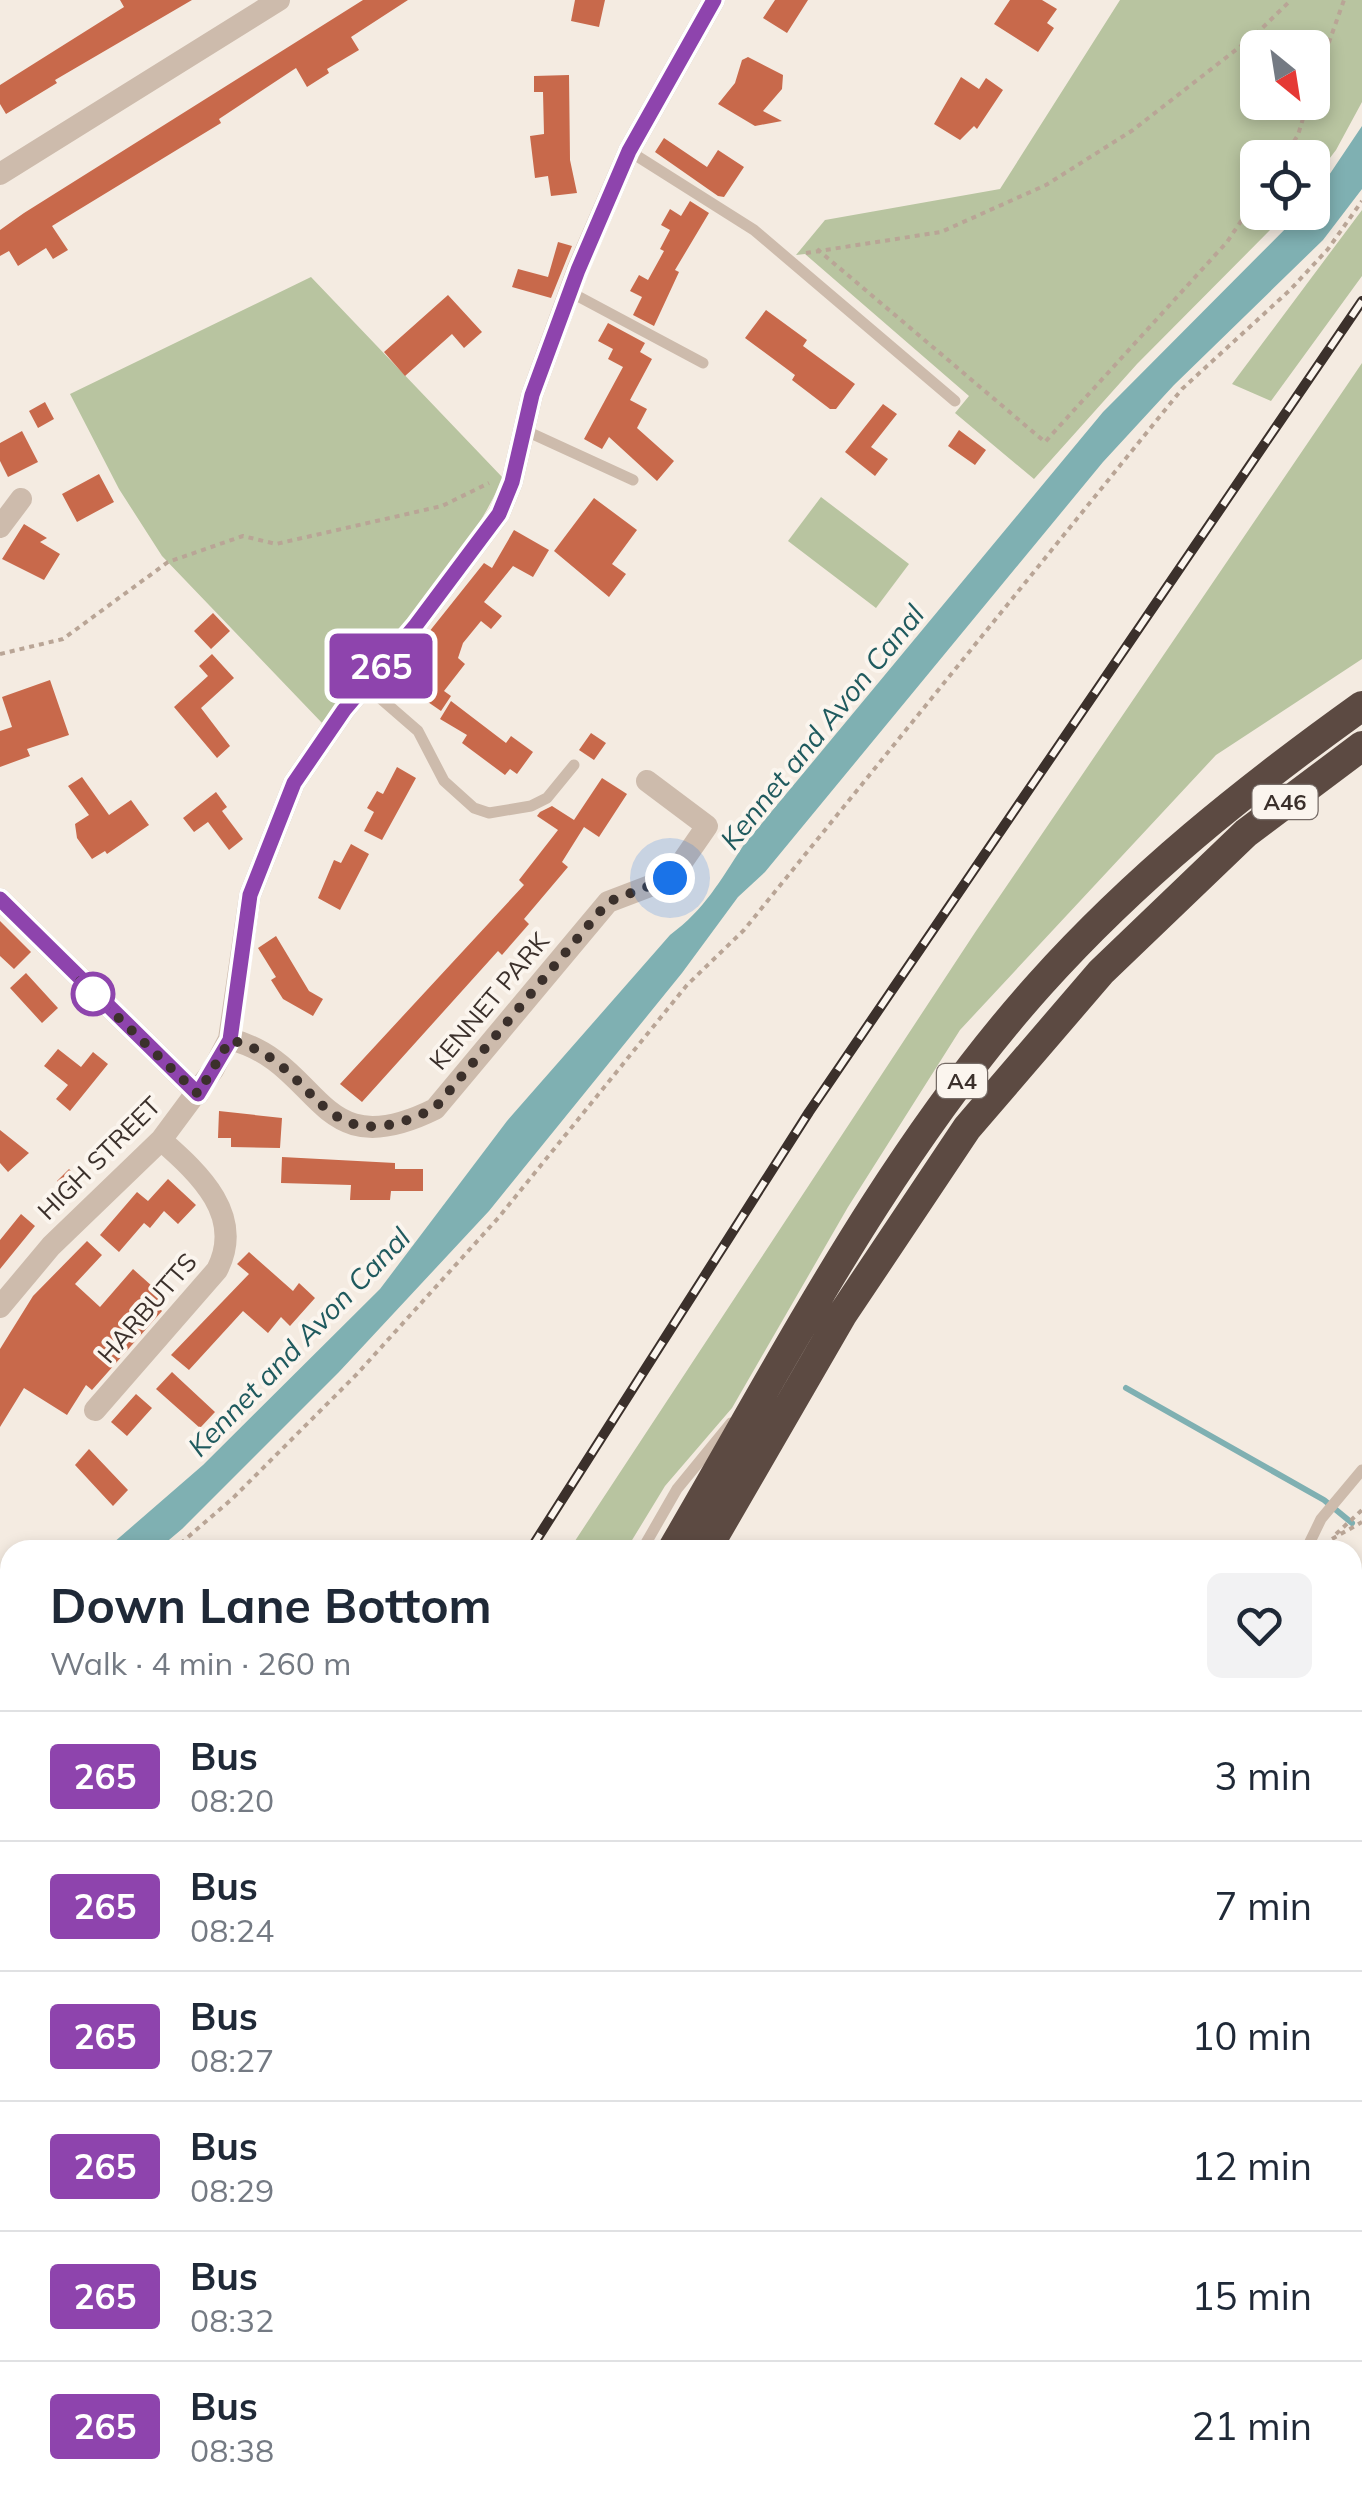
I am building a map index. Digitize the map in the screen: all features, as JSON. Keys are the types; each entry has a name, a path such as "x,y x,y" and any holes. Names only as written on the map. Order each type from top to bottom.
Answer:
{"highway":[{"name":"A4","path":"678,1540 881,1196 938,1113 1041,983 1198,830 1248,788 1362,706"},
{"name":"A46","path":"1216,866 1246,834 1362,746"},
{"path":"1216,866 1362,764"},
{"name":"A4","path":"712,1540 842,1315 967,1128 1101,972 1216,866"}],"street":[{"path":"0,174 279,0"},
{"path":"230,1040 250,895 294,783 365,684 416,625 499,514 570,292 629,151 714,0"},
{"path":"0,527 20,499"},
{"name":"KENNET PARK","path":"230,1040 254,1045 285,1066 323,1110 355,1126 399,1126 435,1108 608,902 670,878 707,826 647,781"},
{"path":"0,900 198,1094"},
{"name":"HIGH STREET","path":"4,1291 162,1140 198,1094 230,1040"},
{"name":"HARBUTTS","path":"96,1410 218,1270 226,1253 228,1231 217,1198 195,1169 162,1140"}],"lane":[{"path":"629,151 754,230 955,401"},
{"path":"570,292 704,363"},
{"path":"524,430 633,480"},
{"path":"365,684 418,731 444,781 474,808 511,812 531,806 546,798 574,764"},
{"path":"648,1540 696,1462 772,1380"},
{"path":"1311,1540 1321,1519 1362,1470"}],"path":[{"path":"792,261 817,249 941,232 1046,184 1132,130 1255,35 1291,0"},
{"path":"1330,39 1344,0"},
{"path":"185,1540 233,1498 357,1374 499,1217 687,985 744,930 1182,389 1290,290 1362,202"},
{"path":"817,249 1045,442 1227,242 1240,223"},
{"path":"0,654 63,638 168,562 243,536 276,544 442,506 494,480"},
{"path":"1362,1510 1332,1538 1362,1522"}],"green space":[{"path":"1120,0 1362,0 1362,102 1336,150 1330,158 1330,140 1240,140 1240,230 1270,230 1137,364 1034,479 955,413 969,396 805,254 796,255 825,220 1000,189"},
{"path":"1362,210 1362,276 1271,401 1232,384"},
{"path":"311,277 503,478 444,576 323,724 162,556 119,489 70,394"},
{"path":"1362,363 1362,659 1216,755 960,1030 848,1207 732,1408 665,1486 632,1540 576,1540 976,931"},
{"path":"821,497 909,564 876,608 788,541"}],"water":[{"path":"1362,126 1362,189 1323,240 1174,385 1103,462 765,872 738,897 682,973 489,1211 339,1372 182,1529 169,1540 117,1540 203,1465 380,1289 507,1121 670,935 702,905 743,846 1103,412 1284,230 1330,230 1330,174"}],"building":[{"path":"120,0 192,0 55,80 57,83 6,114 0,104 0,85 124,7"},
{"path":"363,0 408,0 351,37 359,50 327,69 329,73 307,87 296,68 219,119 221,123 52,226 68,250 53,259 46,248 18,266 9,251 0,256 0,230 24,213"},
{"path":"575,0 605,0 599,27 571,21"},
{"path":"775,0 808,0 787,33 763,18"},
{"path":"1010,0 1042,0 1057,9 1047,23 1054,28 1038,52 994,24"},
{"path":"748,57 783,75 782,89 763,111 782,121 755,126 718,104 735,83 742,60"},
{"path":"569,75 570,160 577,193 551,196 548,176 535,178 530,136 544,134 543,92 534,92 534,76"},
{"path":"961,77 979,89 986,78 1003,90 977,129 974,126 960,140 934,124"},
{"path":"664,138 707,167 718,150 744,167 724,197 718,196 655,152"},
{"path":"690,201 709,213 675,270 679,272 654,326 633,315 642,297 630,291 639,275 648,280 664,251 660,249 670,230 661,225 670,209 681,216"},
{"path":"558,242 572,246 551,298 512,287 518,269 548,277"},
{"path":"448,295 482,332 464,348 452,334 405,376 384,352"},
{"path":"766,310 807,340 803,346 855,384 836,409 830,409 792,380 795,375 745,338"},
{"path":"608,323 645,343 640,352 652,359 630,400 647,409 637,428 674,461 657,481 609,437 602,449 584,439 623,367 608,359 613,349 598,341"},
{"path":"45,402 54,419 38,428 29,411"},
{"path":"883,404 897,414 871,447 888,459 875,476 845,452"},
{"path":"959,430 986,450 975,465 948,446"},
{"path":"22,431 38,462 8,477 0,461 0,443"},
{"path":"99,474 114,502 77,522 62,494"},
{"path":"594,498 637,530 612,564 626,574 609,597 554,551"},
{"path":"24,524 47,538 40,542 60,554 44,580 2,559"},
{"path":"514,530 549,550 533,577 513,566 484,602 502,616 491,629 481,621 463,643 458,658 465,664 444,691 451,696 441,711 425,700 432,691 409,672 421,658 413,652 484,563 492,568"},
{"path":"213,613 230,631 211,649 194,631"},
{"path":"212,654 234,678 201,708 230,746 217,758 174,707 208,676 199,666"},
{"path":"50,680 69,735 27,749 30,756 0,767 0,731 12,727 2,697"},
{"path":"451,701 506,743 511,736 533,752 517,774 510,769 505,775 462,743 467,735 440,719"},
{"path":"591,733 606,743 594,760 579,750"},
{"path":"397,767 416,778 382,840 364,831 374,812 367,808 377,791 383,794"},
{"path":"82,777 109,815 131,800 149,825 107,854 105,851 92,859 77,838 75,824 89,815 68,786"},
{"path":"602,778 627,794 599,837 584,827 562,862 568,867 524,919 529,924 502,955 498,951 362,1102 340,1084 524,885 519,880 558,830 537,816 552,806 574,820"},
{"path":"216,792 227,807 222,811 243,839 229,850 208,822 194,832 183,818"},
{"path":"351,844 369,854 340,910 318,898 334,860 341,863"},
{"path":"0,921 31,952 14,969 0,956"},
{"path":"276,936 309,991 323,999 313,1016 283,999 271,980 276,977 258,948"},
{"path":"26,973 58,1008 42,1023 10,988"},
{"path":"58,1049 81,1067 93,1052 108,1064 70,1111 56,1099 68,1085 44,1066"},
{"path":"219,1111 282,1118 280,1148 231,1147 231,1138 218,1138"},
{"path":"0,1130 29,1153 8,1172 0,1163"},
{"path":"282,1157 395,1163 395,1169 423,1169 423,1191 391,1191 390,1200 350,1200 351,1185 281,1183"},
{"path":"69,1169 83,1183 70,1195 57,1181"},
{"path":"168,1179 196,1205 178,1224 164,1211 150,1228 144,1223 119,1252 100,1235 137,1192 148,1201"},
{"path":"21,1214 35,1226 0,1269 0,1240"},
{"path":"87,1241 102,1255 75,1284 100,1307 133,1269 162,1295 154,1303 162,1311 92,1390 86,1385 67,1415 24,1388 0,1427 0,1349 33,1296"},
{"path":"249,1252 293,1291 299,1283 315,1298 290,1326 281,1317 268,1333 243,1311 189,1370 171,1355 249,1274 237,1264"},
{"path":"172,1372 215,1412 200,1428 156,1389"},
{"path":"136,1394 152,1408 127,1436 111,1422"},
{"path":"89,1449 128,1490 113,1506 75,1465"}],"waterway":[{"path":"1126,1388 1324,1500 1352,1523"}],"railway":[{"path":"536,1540 809,1112 1362,301"}],"bus line":[{"name":"265","path":"0,899 133,1035 198,1094 230,1040 250,895 294,783 344,710 416,625 499,514 512,482 532,395 578,270 629,151 714,0"}],"route":[{"path":"93,994 80,981 198,1094 230,1040 254,1045 285,1066 323,1110 355,1126 399,1126 435,1108 608,902 670,878"}],"water label":[{"name":"Kennet and Avon Canal","path":"822,727"},
{"name":"Kennet and Avon Canal","path":"299,1342"}]}
